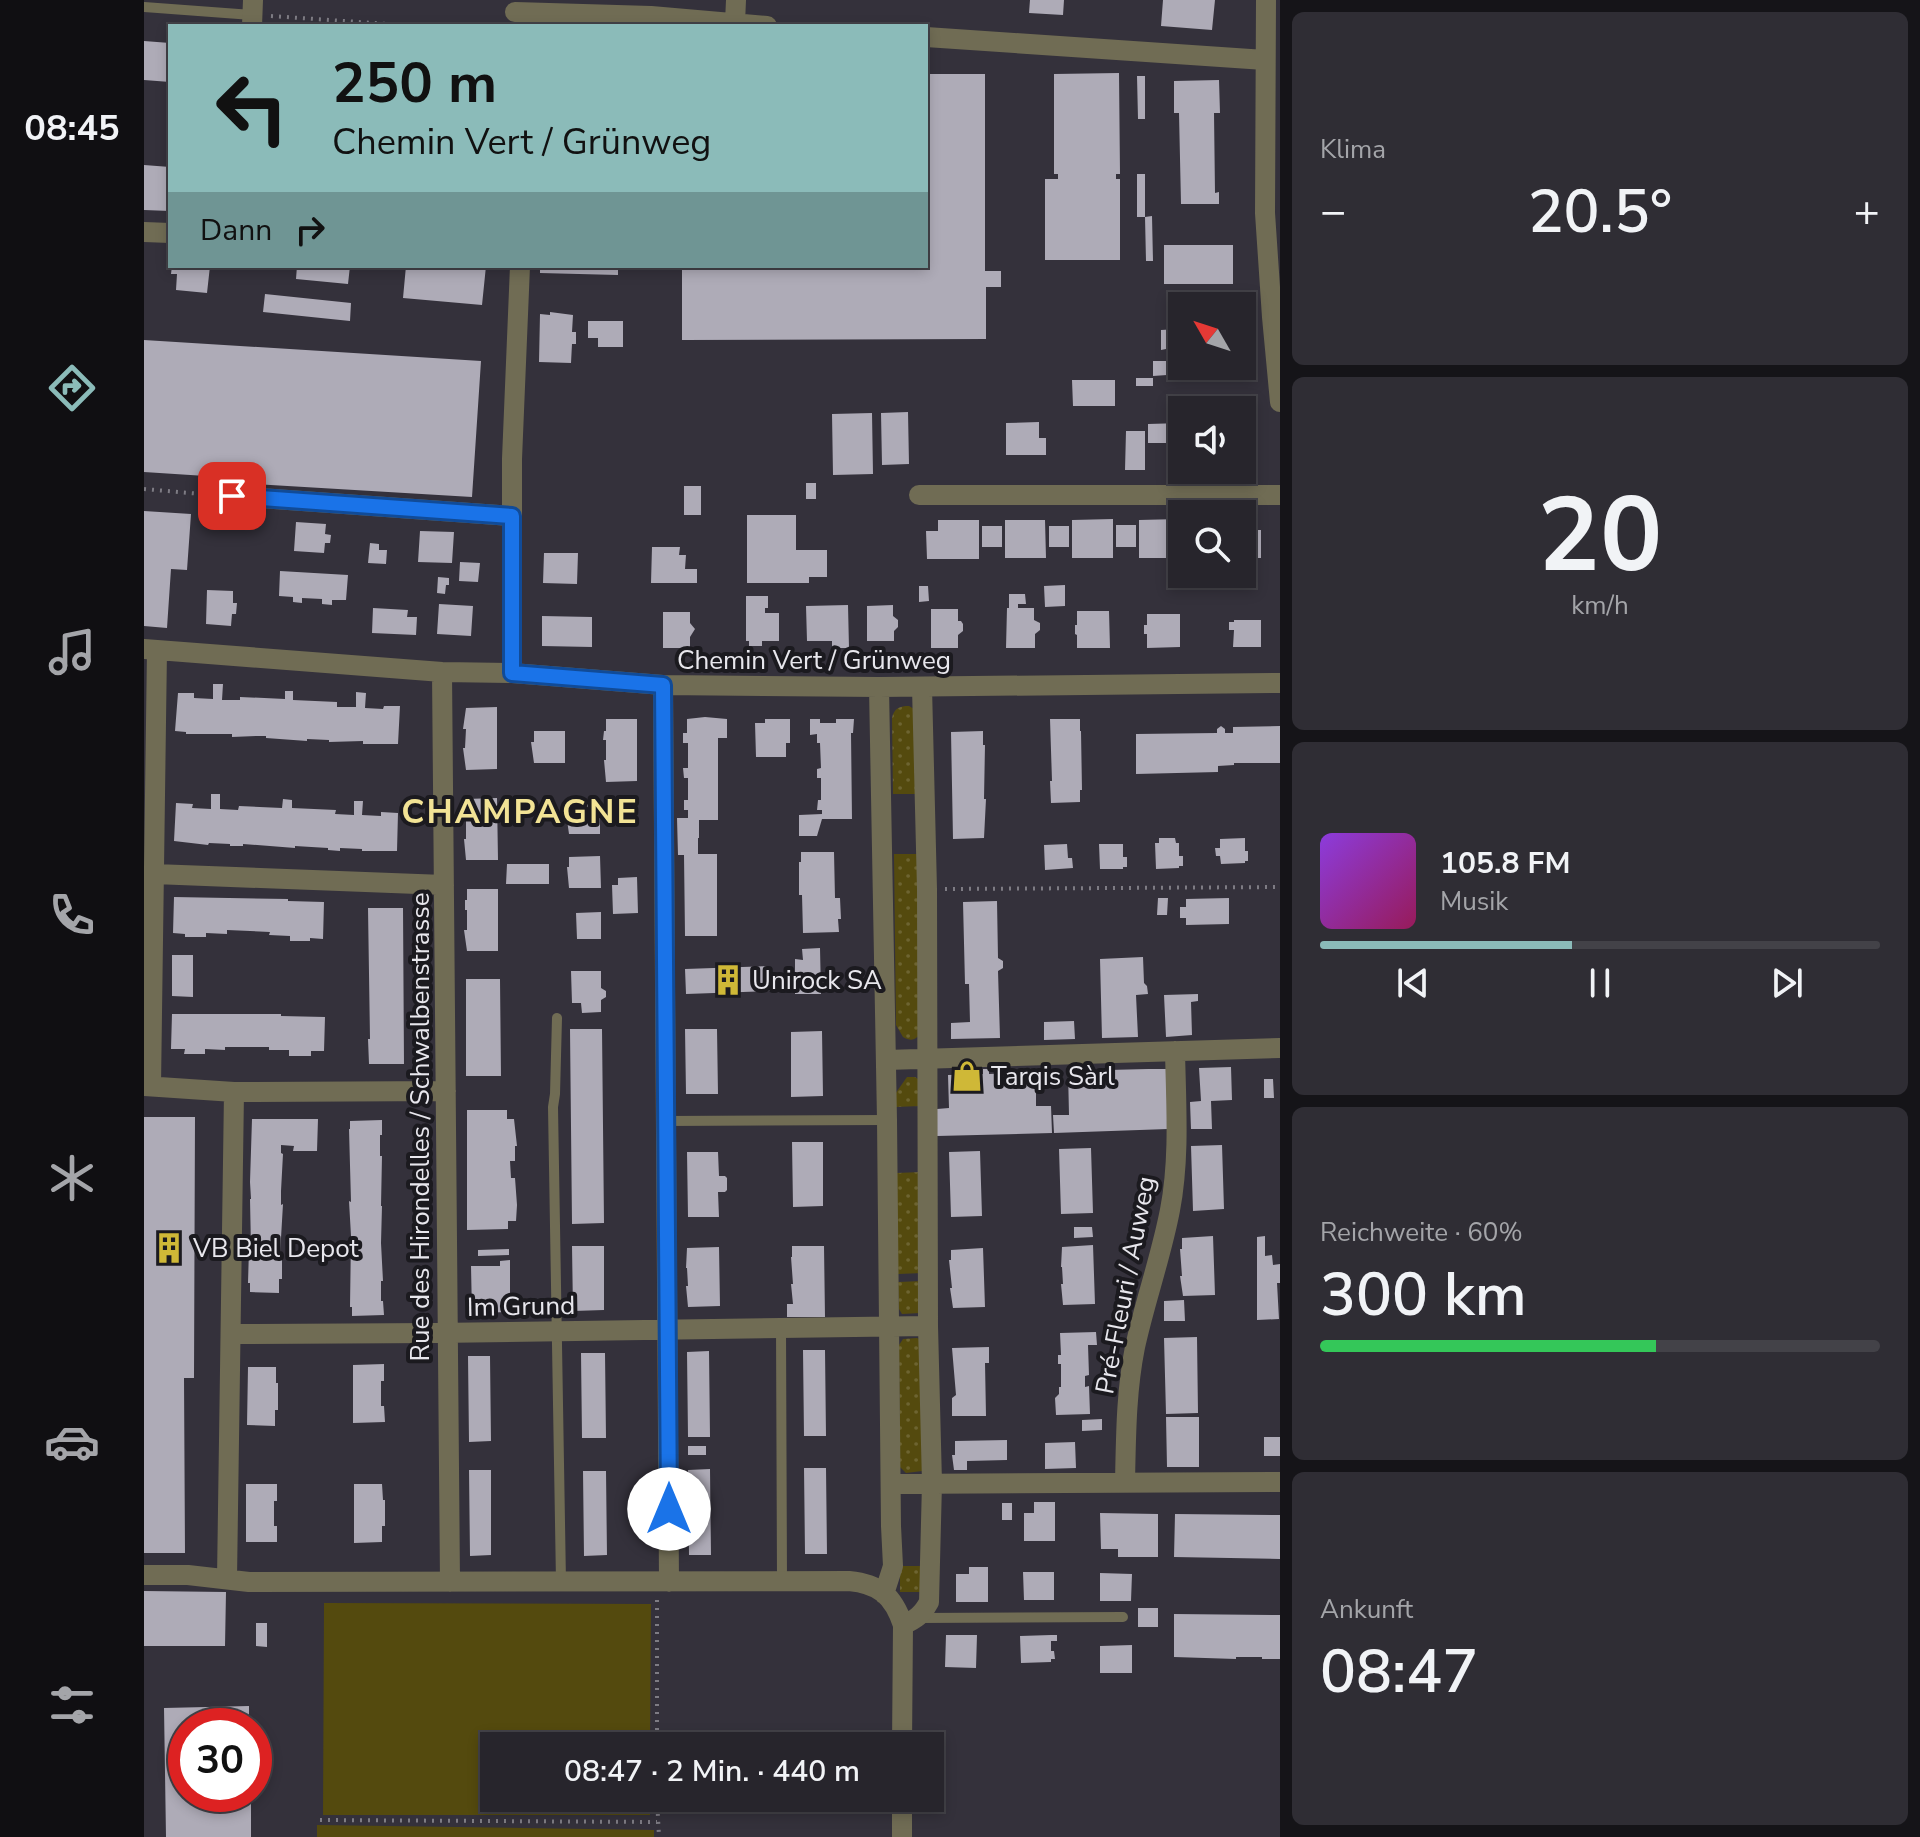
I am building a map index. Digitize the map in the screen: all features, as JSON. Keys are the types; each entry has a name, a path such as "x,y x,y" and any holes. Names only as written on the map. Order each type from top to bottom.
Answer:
{"street":[{"path":"735,23 736,0"},
{"path":"1266,0 1265,213 1280,402"},
{"path":"515,13 651,16 746,24"},
{"path":"928,37 1265,60"},
{"path":"144,232 168,233"},
{"path":"512,673 512,459 520,268"},
{"path":"919,495 1280,495"},
{"path":"232,496 512,516"},
{"name":"Chemin Vert / Grünweg","path":"148,1086 154,874 150,650 663,685 922,687 1280,683"},
{"name":"Rue des Hirondelles / Schwalbenstrasse","path":"442,672 450,1582"},
{"path":"663,685 668,1329 663,1588"},
{"path":"879,687 893,1566 884,1594"},
{"path":"903,1732 910,1622 924,1611 929,1602 932,1483 928,1326 927,889 922,687"},
{"path":"154,874 444,885"},
{"path":"886,1060 1280,1048"},
{"name":"Pré-Fleuri / Auweg","path":"1125,1482 1128,1392 1135,1347 1170,1211 1175,1175 1175,1051"},
{"path":"148,1086 234,1092 446,1091"},
{"path":"227,1579 234,1092"},
{"name":"Im Grund","path":"231,1334 928,1326"},
{"path":"891,1484 1280,1482"},
{"path":"144,1575 188,1575 249,1582 561,1582 663,1588 782,1581 867,1583 884,1594 899,1614 910,1622"},
{"path":"902,1812 902,1837"}],"lane":[{"path":"144,7 165,4 252,14"},
{"path":"557,1018 553,1107 561,1582"},
{"path":"666,1121 887,1120"},
{"path":"781,1327 782,1581"},
{"path":"910,1622 1123,1617"}],"path":[{"path":"252,14 390,24"},
{"path":"144,489 232,496"},
{"path":"927,889 1280,887"},
{"path":"658,1732 663,1588"},
{"path":"657,1812 659,1837"},
{"path":"320,1820 657,1822"}],"shaded area":[{"path":"909,706 914,709 918,794 893,794 892,718 898,708"},
{"path":"894,854 919,854 920,1034 912,1040 903,1037 896,1025"},
{"path":"907,1077 918,1079 921,1106 895,1107 895,1094"},
{"path":"922,1172 923,1273 898,1274 896,1173"},
{"path":"922,1281 920,1313 902,1314 898,1282"},
{"path":"903,1339 921,1340 922,1471 906,1473 900,1467 899,1345"},
{"path":"900,1566 925,1566 926,1592 900,1592"},
{"path":"324,1603 651,1604 650,1732 480,1732 480,1812 650,1812 650,1815 323,1815"},
{"path":"317,1825 654,1830 654,1837 317,1837"}],"building":[{"path":"1030,0 1064,0 1063,15 1029,13"},
{"path":"1163,0 1215,0 1212,30 1161,26"},
{"path":"144,41 168,43 168,82 144,80"},
{"path":"1119,73 1120,174 1116,174 1116,179 1120,179 1120,260 1045,260 1045,179 1058,179 1058,174 1054,174 1054,74"},
{"path":"928,74 985,74 985,271 1001,271 1001,287 986,287 986,339 682,340 682,268 928,268"},
{"path":"1137,76 1145,76 1145,119 1138,119"},
{"path":"1219,80 1220,113 1214,113 1215,193 1219,192 1219,204 1181,204 1179,113 1174,113 1174,81"},
{"path":"144,165 168,167 168,211 144,210"},
{"path":"1137,174 1145,174 1145,217 1137,217"},
{"path":"1152,216 1153,261 1146,261 1145,217"},
{"path":"1164,245 1233,245 1233,284 1164,284"},
{"path":"172,268 210,268 207,293 176,290 177,274 171,274"},
{"path":"297,268 350,268 348,284 296,279"},
{"path":"406,268 486,268 482,305 403,298"},
{"path":"540,268 618,268 618,275 540,273"},
{"path":"265,294 351,303 350,321 263,312"},
{"path":"550,312 573,315 572,332 576,332 576,344 572,344 571,363 539,362 540,314 550,315"},
{"path":"588,321 623,321 623,347 598,347 598,338 588,338"},
{"path":"1161,330 1168,330 1168,371 1167,375 1153,376 1153,361 1166,361 1166,349 1161,350"},
{"path":"144,340 481,361 472,497 221,482 221,477 144,472"},
{"path":"1136,378 1153,378 1153,386 1136,386"},
{"path":"1072,380 1115,380 1115,406 1073,406"},
{"path":"908,412 909,464 882,465 881,413"},
{"path":"872,413 873,474 833,475 832,414"},
{"path":"1039,422 1039,438 1046,438 1046,455 1006,455 1006,423"},
{"path":"1168,423 1168,443 1148,443 1148,424"},
{"path":"1126,431 1145,431 1145,470 1125,470"},
{"path":"806,483 816,483 816,499 806,499"},
{"path":"684,486 701,486 701,515 684,515"},
{"path":"144,511 191,514 187,570 171,569 167,628 144,626"},
{"path":"747,515 796,515 796,550 827,550 827,577 809,577 809,583 747,583"},
{"path":"1113,519 1113,558 1072,558 1072,520"},
{"path":"1168,519 1168,558 1139,558 1139,520"},
{"path":"938,520 979,520 979,559 927,559 926,531 938,531"},
{"path":"1005,520 1045,520 1046,558 1005,558"},
{"path":"296,522 326,524 325,534 331,535 330,543 325,543 324,553 294,551"},
{"path":"1116,525 1136,525 1136,547 1116,547"},
{"path":"982,526 1002,526 1002,547 982,547"},
{"path":"1049,526 1069,526 1069,547 1049,547"},
{"path":"1256,530 1261,530 1261,558 1256,558"},
{"path":"420,531 454,532 452,563 418,562"},
{"path":"370,543 379,544 379,550 387,550 386,564 368,563"},
{"path":"652,547 680,547 679,555 686,555 685,569 697,569 697,583 651,583"},
{"path":"544,553 578,553 577,584 543,583"},
{"path":"460,562 480,563 478,582 459,581"},
{"path":"280,571 348,575 346,600 332,600 332,605 322,604 322,599 302,598 302,603 293,602 293,597 279,596"},
{"path":"438,577 449,578 445,594 437,593"},
{"path":"1065,585 1065,606 1045,607 1044,586"},
{"path":"919,586 928,586 929,601 919,602"},
{"path":"207,590 233,591 233,603 237,603 231,626 206,624"},
{"path":"1009,594 1025,594 1026,604 1018,604 1018,608 1034,608 1034,620 1040,623 1040,630 1035,634 1035,648 1006,648"},
{"path":"746,596 768,596 765,613 779,613 779,641 762,641 762,646 749,646 749,641 746,641"},
{"path":"439,604 473,606 471,636 437,634"},
{"path":"848,605 849,648 832,648 832,641 807,641 806,606"},
{"path":"893,605 893,616 898,620 894,641 867,641 867,606"},
{"path":"373,608 408,610 407,617 417,617 416,635 372,633"},
{"path":"931,609 958,609 958,621 963,624 963,631 958,635 958,648 931,648"},
{"path":"1077,611 1109,611 1110,648 1077,648"},
{"path":"663,612 690,612 690,623 695,629 690,637 690,648 663,648"},
{"path":"1147,614 1180,614 1180,647 1147,648 1144,625 1147,625"},
{"path":"542,616 592,617 592,647 542,646"},
{"path":"1261,620 1261,647 1233,647 1234,630 1229,630 1229,622"},
{"path":"213,684 223,684 222,700 240,700 240,697 285,699 285,691 293,691 293,700 337,702 337,707 356,707 356,692 366,693 365,708 400,706 398,744 307,741 266,736 232,737 232,734 186,734 175,731 178,693 194,693 194,698 213,699"},
{"path":"497,707 497,769 466,770 463,748 466,729 463,729 466,708"},
{"path":"606,719 637,719 637,781 606,782 606,740 603,740"},
{"path":"687,719 727,719 727,738 718,738 718,820 699,820 698,838 698,854 717,854 717,936 685,936 684,855 678,855 677,818 688,818 684,800 688,800 688,778 684,778 683,768 688,768 688,743 683,743 683,733 687,733"},
{"path":"765,719 790,719 790,743 786,743 786,757 756,757 755,723 765,723"},
{"path":"810,719 820,719 820,723 836,723 836,719 854,719 851,733 852,819 822,819 817,836 799,836 799,815 822,814 822,810 817,810 818,800 821,800 821,778 817,778 817,769 821,768 820,743 817,743 817,734 810,735"},
{"path":"1050,719 1080,719 1080,802 1051,803"},
{"path":"1221,726 1225,733 1233,733 1233,727 1280,726 1280,763 1234,763 1218,766 1218,772 1136,774 1136,734 1217,733"},
{"path":"534,731 565,731 565,763 534,763 531,742 534,742"},
{"path":"983,731 984,838 953,839 951,732"},
{"path":"211,794 220,794 220,809 238,810 239,806 282,808 283,799 292,800 292,808 336,810 335,814 354,815 354,801 363,801 362,815 398,813 397,851 340,848 340,851 174,841 176,803 211,809"},
{"path":"497,798 498,860 466,860 466,799"},
{"path":"600,802 600,834 569,834 566,813 569,813 569,803"},
{"path":"1159,838 1175,838 1179,843 1179,856 1183,856 1183,866 1156,869 1155,843 1159,843"},
{"path":"1245,838 1248,861 1221,864 1215,848 1220,848 1220,839"},
{"path":"1067,844 1068,858 1072,858 1073,868 1045,870 1044,845"},
{"path":"1099,844 1123,844 1127,867 1100,869"},
{"path":"801,852 834,852 835,898 840,898 839,932 803,933 802,895 799,895"},
{"path":"600,856 601,888 569,888 569,857"},
{"path":"507,864 549,864 549,884 506,884"},
{"path":"637,877 638,913 613,914 612,885 618,885 618,878"},
{"path":"467,889 498,889 498,951 467,951 464,930 467,930"},
{"path":"174,897 324,902 323,939 290,941 290,936 269,935 270,932 227,930 227,934 206,933 206,937 185,937 185,934 173,933"},
{"path":"1158,898 1168,898 1167,915 1157,915"},
{"path":"1229,898 1229,924 1186,925 1186,918 1180,918 1180,907 1186,907 1186,899"},
{"path":"997,901 998,958 1003,961 1003,968 998,971 1000,1038 951,1039 951,1023 970,1022 969,984 965,984 963,902"},
{"path":"368,908 403,908 404,1064 369,1064"},
{"path":"601,912 601,939 577,939 576,913"},
{"path":"820,948 821,994 795,994 795,959 803,960 802,949"},
{"path":"172,955 193,955 193,997 172,996"},
{"path":"1143,957 1144,983 1148,994 1136,995 1138,1037 1102,1038 1100,959"},
{"name":"Unirock SA","path":"769,966 770,991 686,994 685,969"},
{"path":"571,971 601,971 601,988 606,991 606,997 601,1000 601,1012 582,1013 581,1003 572,1003"},
{"path":"466,979 500,979 501,1076 466,1076"},
{"path":"1198,994 1198,1001 1191,1002 1192,1035 1166,1037 1164,995"},
{"path":"172,1014 325,1017 324,1051 311,1051 311,1056 289,1056 289,1050 269,1050 269,1047 225,1047 225,1050 205,1049 205,1054 184,1054 185,1049 171,1049"},
{"path":"1074,1021 1075,1039 1044,1040 1044,1022"},
{"path":"570,1029 602,1029 604,1223 572,1224"},
{"path":"685,1029 717,1029 718,1094 686,1094"},
{"path":"822,1031 823,1096 791,1097 791,1032"},
{"path":"1231,1067 1232,1100 1211,1101 1212,1129 1191,1129 1190,1102 1201,1101 1199,1068"},
{"path":"983,1069 989,1069 989,1074 1036,1072 1036,1106 1051,1106 1052,1133 937,1136 937,1109 949,1108 948,1075 983,1074"},
{"path":"1166,1069 1168,1129 1054,1133 1053,1115 1069,1115 1068,1071"},
{"path":"1264,1079 1273,1079 1274,1098 1264,1098"},
{"path":"467,1110 507,1110 507,1119 514,1119 517,1146 515,1161 510,1161 517,1205 516,1221 508,1221 508,1229 467,1230"},
{"name":"VB Biel Depot","path":"144,1117 195,1117 194,1378 184,1378 185,1553 144,1553"},
{"path":"252,1119 318,1119 317,1151 293,1151 294,1146 281,1145 282,1279 279,1279 279,1293 250,1292 248,1283"},
{"path":"382,1120 381,1301 384,1315 352,1316 350,1121"},
{"path":"792,1142 823,1142 823,1206 793,1207"},
{"path":"1222,1145 1224,1209 1193,1211 1191,1146"},
{"path":"1091,1148 1093,1213 1061,1214 1059,1149"},
{"path":"980,1151 982,1216 951,1217 949,1152"},
{"path":"687,1152 718,1152 719,1176 727,1178 727,1190 718,1192 719,1217 688,1217"},
{"path":"1074,1227 1092,1227 1093,1237 1074,1238"},
{"path":"1213,1236 1215,1295 1183,1296 1180,1276 1182,1238"},
{"path":"1265,1236 1265,1256 1272,1255 1273,1265 1280,1264 1280,1283 1277,1283 1279,1319 1257,1320 1257,1237"},
{"path":"1093,1245 1095,1304 1063,1305 1062,1247"},
{"path":"572,1246 604,1246 604,1310 573,1311"},
{"path":"792,1246 824,1246 825,1317 787,1317 787,1304 793,1304"},
{"path":"719,1247 720,1306 688,1307 687,1248"},
{"path":"983,1248 985,1307 953,1308 951,1250"},
{"path":"509,1249 509,1255 478,1256 478,1250"},
{"path":"510,1260 510,1312 472,1313 471,1266 500,1266 500,1261"},
{"path":"1184,1300 1185,1321 1164,1321 1164,1301"},
{"path":"1096,1332 1097,1345 1088,1345 1089,1375 1085,1376 1085,1387 1089,1386 1090,1414 1056,1415 1055,1398 1061,1387 1061,1364 1058,1364 1058,1355 1061,1355 1060,1333"},
{"path":"1197,1337 1198,1413 1166,1414 1164,1338"},
{"path":"989,1347 989,1363 985,1363 986,1416 952,1416 952,1398 956,1395 952,1348"},
{"path":"803,1350 825,1350 826,1436 804,1436"},
{"path":"709,1351 710,1437 688,1437 687,1352"},
{"path":"581,1353 605,1353 606,1438 582,1438"},
{"path":"468,1356 490,1356 491,1441 469,1442"},
{"path":"384,1364 381,1406 384,1406 385,1422 353,1423 353,1365"},
{"path":"248,1367 276,1367 278,1410 275,1410 275,1426 247,1425"},
{"path":"1166,1417 1199,1417 1199,1467 1167,1467"},
{"path":"1102,1419 1102,1430 1082,1431 1082,1420"},
{"path":"1264,1437 1280,1437 1280,1456 1264,1456"},
{"path":"1007,1440 1007,1460 967,1461 967,1470 954,1470 952,1455 955,1455 955,1441"},
{"path":"1075,1442 1076,1468 1045,1469 1045,1443"},
{"path":"688,1446 706,1446 706,1455 688,1455"},
{"path":"804,1468 826,1468 827,1554 805,1554"},
{"path":"710,1469 711,1555 689,1555 688,1470"},
{"path":"469,1470 491,1470 491,1555 470,1556"},
{"path":"583,1471 606,1471 607,1555 584,1556"},
{"path":"246,1484 277,1484 274,1526 277,1526 277,1542 246,1542"},
{"path":"354,1484 382,1484 385,1526 382,1526 382,1542 354,1543"},
{"path":"1034,1502 1055,1502 1055,1541 1024,1541 1024,1513 1034,1513"},
{"path":"1002,1503 1012,1503 1012,1520 1002,1520"},
{"path":"1100,1513 1158,1514 1158,1557 1118,1557 1118,1549 1101,1549"},
{"path":"1175,1514 1280,1515 1280,1559 1174,1557"},
{"path":"969,1567 988,1567 988,1602 956,1602 956,1574 969,1574"},
{"path":"1023,1572 1054,1572 1054,1600 1024,1600"},
{"path":"1100,1573 1132,1574 1131,1601 1100,1601"},
{"path":"144,1591 226,1592 225,1646 144,1646"},
{"path":"1138,1608 1158,1608 1158,1627 1138,1627"},
{"path":"1174,1614 1280,1615 1280,1659 1174,1657"},
{"path":"256,1623 267,1623 267,1647 256,1646"},
{"path":"946,1635 977,1635 976,1668 945,1667"},
{"path":"1057,1635 1057,1641 1051,1641 1055,1659 1051,1662 1021,1663 1020,1636"},
{"path":"1132,1645 1132,1673 1100,1673 1100,1646"},
{"path":"249,1706 168,1708 168,1812 251,1812 251,1837 166,1837 164,1708"}],"place":[{"name":"Unirock SA","path":"728,980"},
{"name":"Tarqis Sàrl","path":"967,1076"},
{"name":"VB Biel Depot","path":"169,1248"}],"district":[{"name":"CHAMPAGNE","path":"520,811"}],"route":[{"path":"232,496 512,516 512,673 663,685 669,1509"}]}
